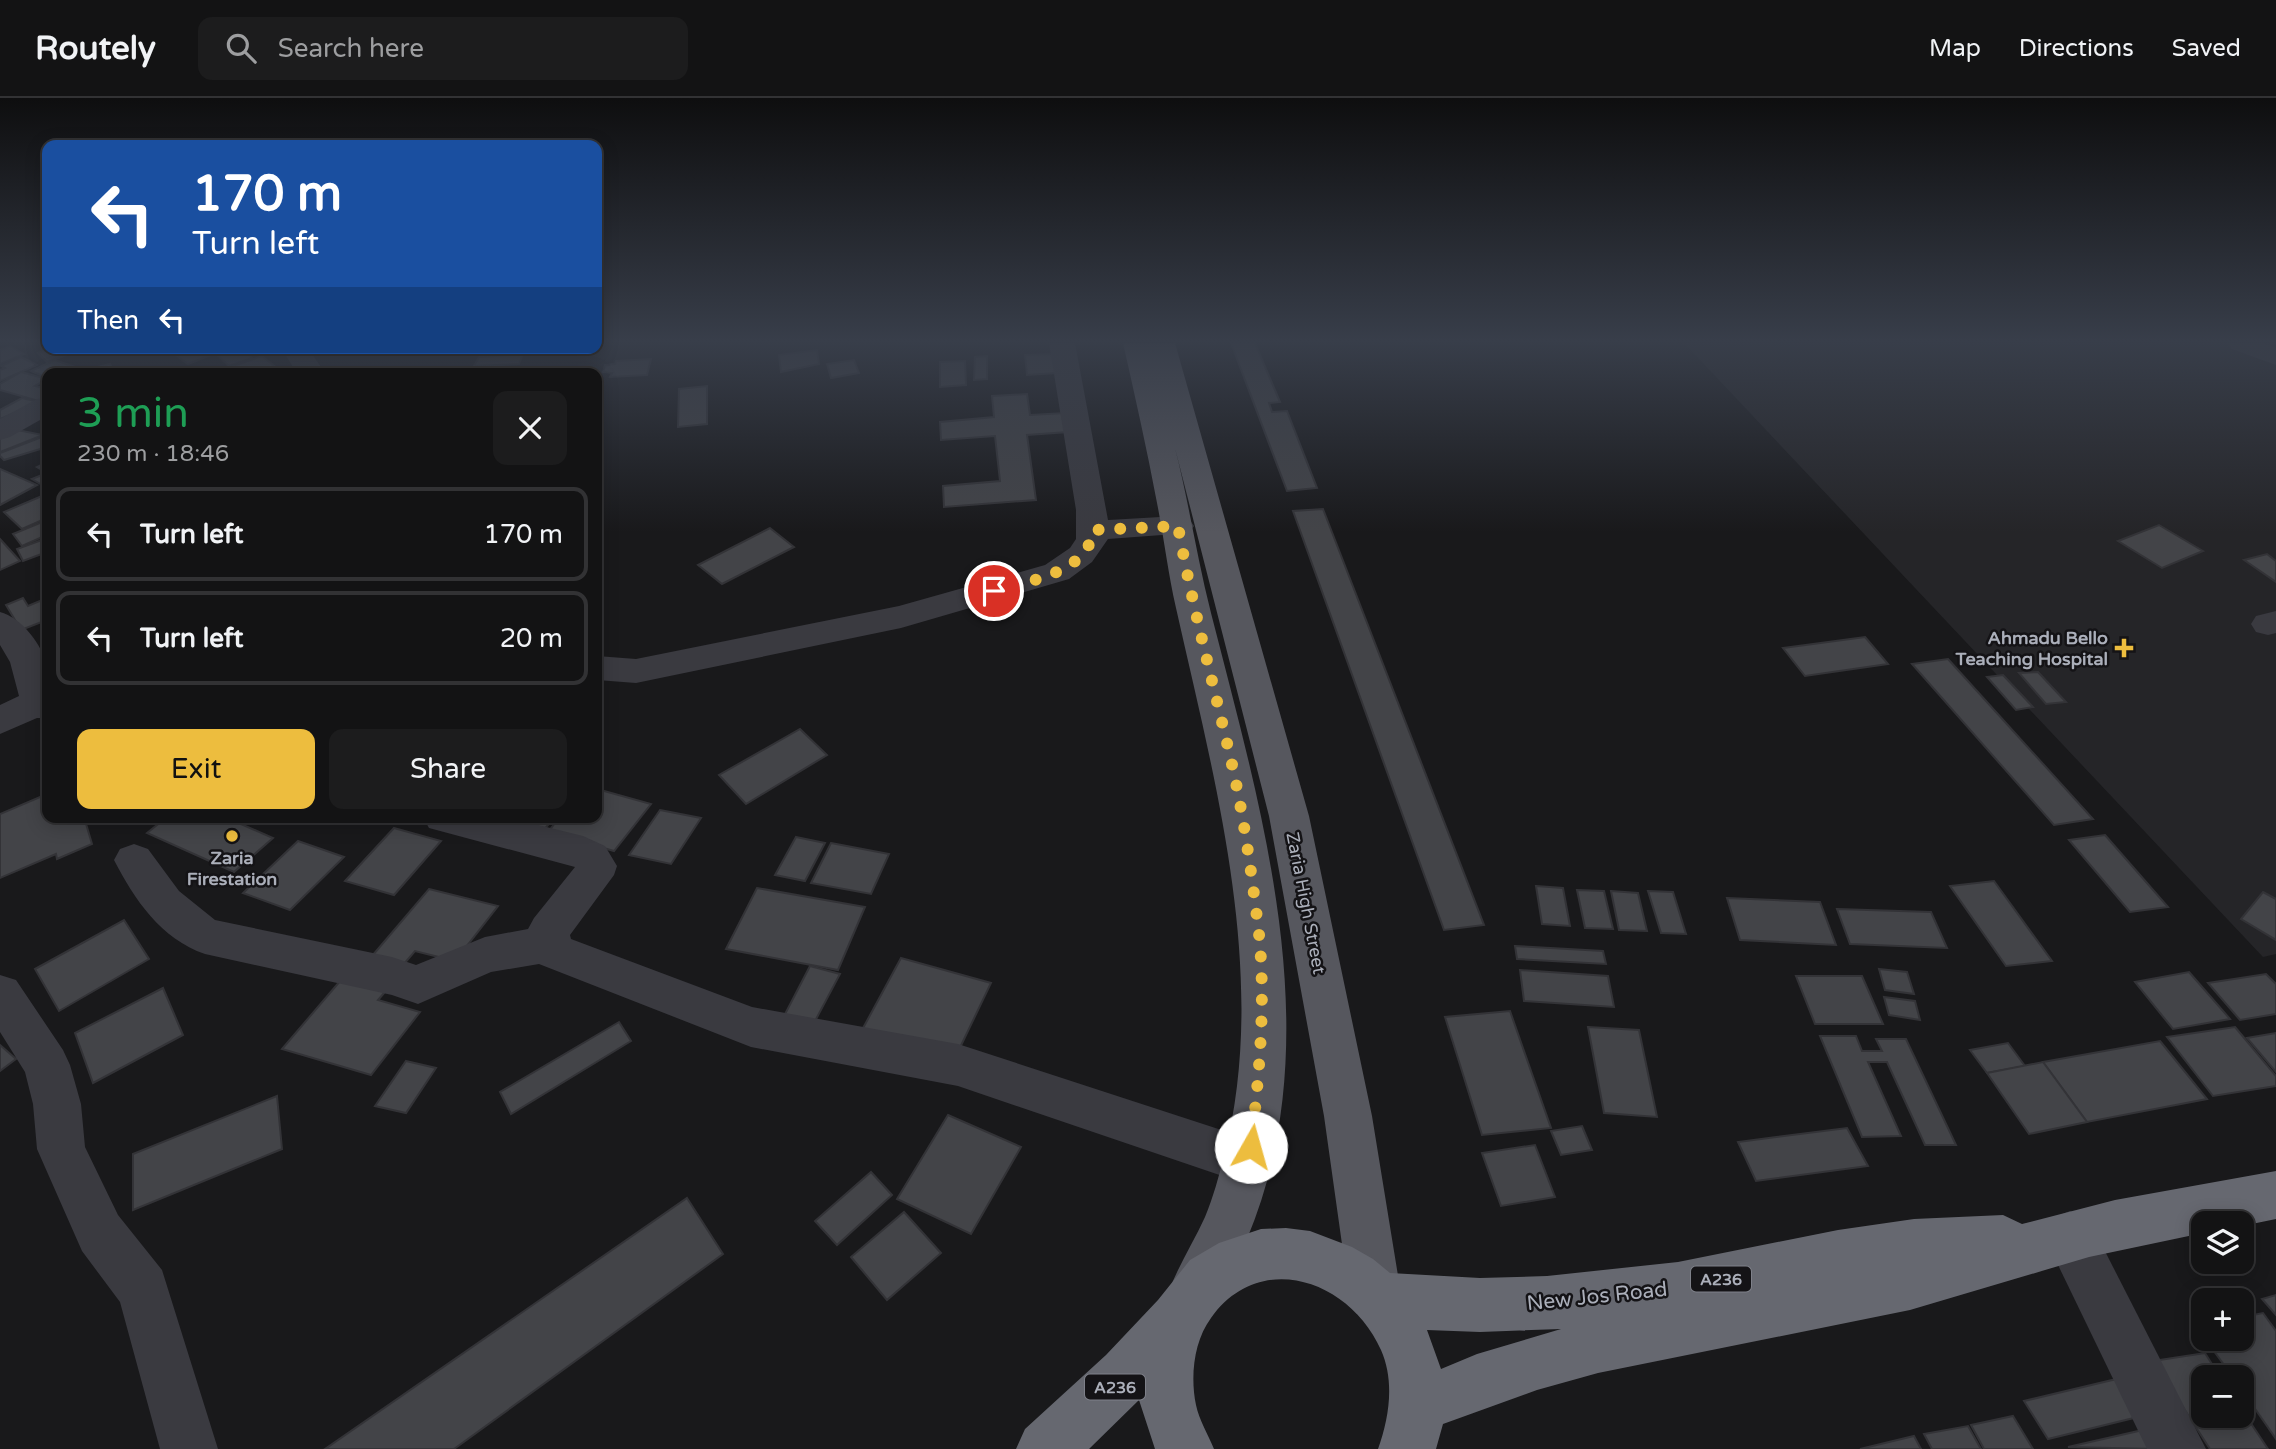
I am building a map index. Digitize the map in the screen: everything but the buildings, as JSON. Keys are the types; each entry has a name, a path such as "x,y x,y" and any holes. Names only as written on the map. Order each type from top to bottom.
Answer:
{"highway":[{"name":"New Jos Road","path":"1415,1434 1466,1384 1526,1365 1617,1342 1914,1283 2066,1237 2276,1195"},
{"name":"New Jos Road","path":"1378,1297 1424,1304 1475,1306 1595,1298 1647,1293 1903,1246 2066,1237"},
{"name":"A236","path":"1045,1449 1119,1384 1217,1273 1247,1258 1280,1253 1314,1258 1346,1271 1378,1297 1401,1331 1415,1367 1415,1434"},
{"name":"A236","path":"1185,1449 1175,1432 1165,1392 1167,1353 1186,1307"}],"main road":[{"path":"1156,406 1193,522"},
{"path":"1173,406 1193,522 1189,591 1231,763 1259,936 1262,1002 1260,1073 1246,1161 1235,1205 1215,1254 1186,1307"},
{"name":"Zaria High Street","path":"1193,522 1289,816 1348,1116 1378,1297"}],"street":[{"path":"602,668 636,671 901,617 1057,572 1089,547 1093,530 1073,406"},
{"path":"0,431 42,408"},
{"path":"1093,530 1193,522"},
{"path":"0,623 21,644 30,661 32,682 42,703"},
{"path":"0,721 32,705 42,705"},
{"path":"467,823 568,848 591,857 596,866 593,875 549,931 549,944 555,952 751,1027 958,1065 1246,1161"},
{"path":"135,860 163,904 178,920 205,936 392,976 418,985 485,955 549,944"},
{"path":"0,994 47,1065 57,1104 61,1149 100,1233 143,1289 189,1449"},
{"path":"2066,1237 2177,1449"}],"shaded area":[{"name":"Ahmadu Bello Teaching Hospital","path":"1743,406 2276,406 2276,954 2263,957"}],"place":[{"name":"Ahmadu Bello Teaching Hospital","path":"2124,648"},
{"name":"Zaria Firestation","path":"232,836"}],"route":[{"path":"994,591 1057,572 1089,547 1093,530 1178,526 1189,591 1231,763 1259,936 1262,1002 1260,1073 1251,1147"}]}
